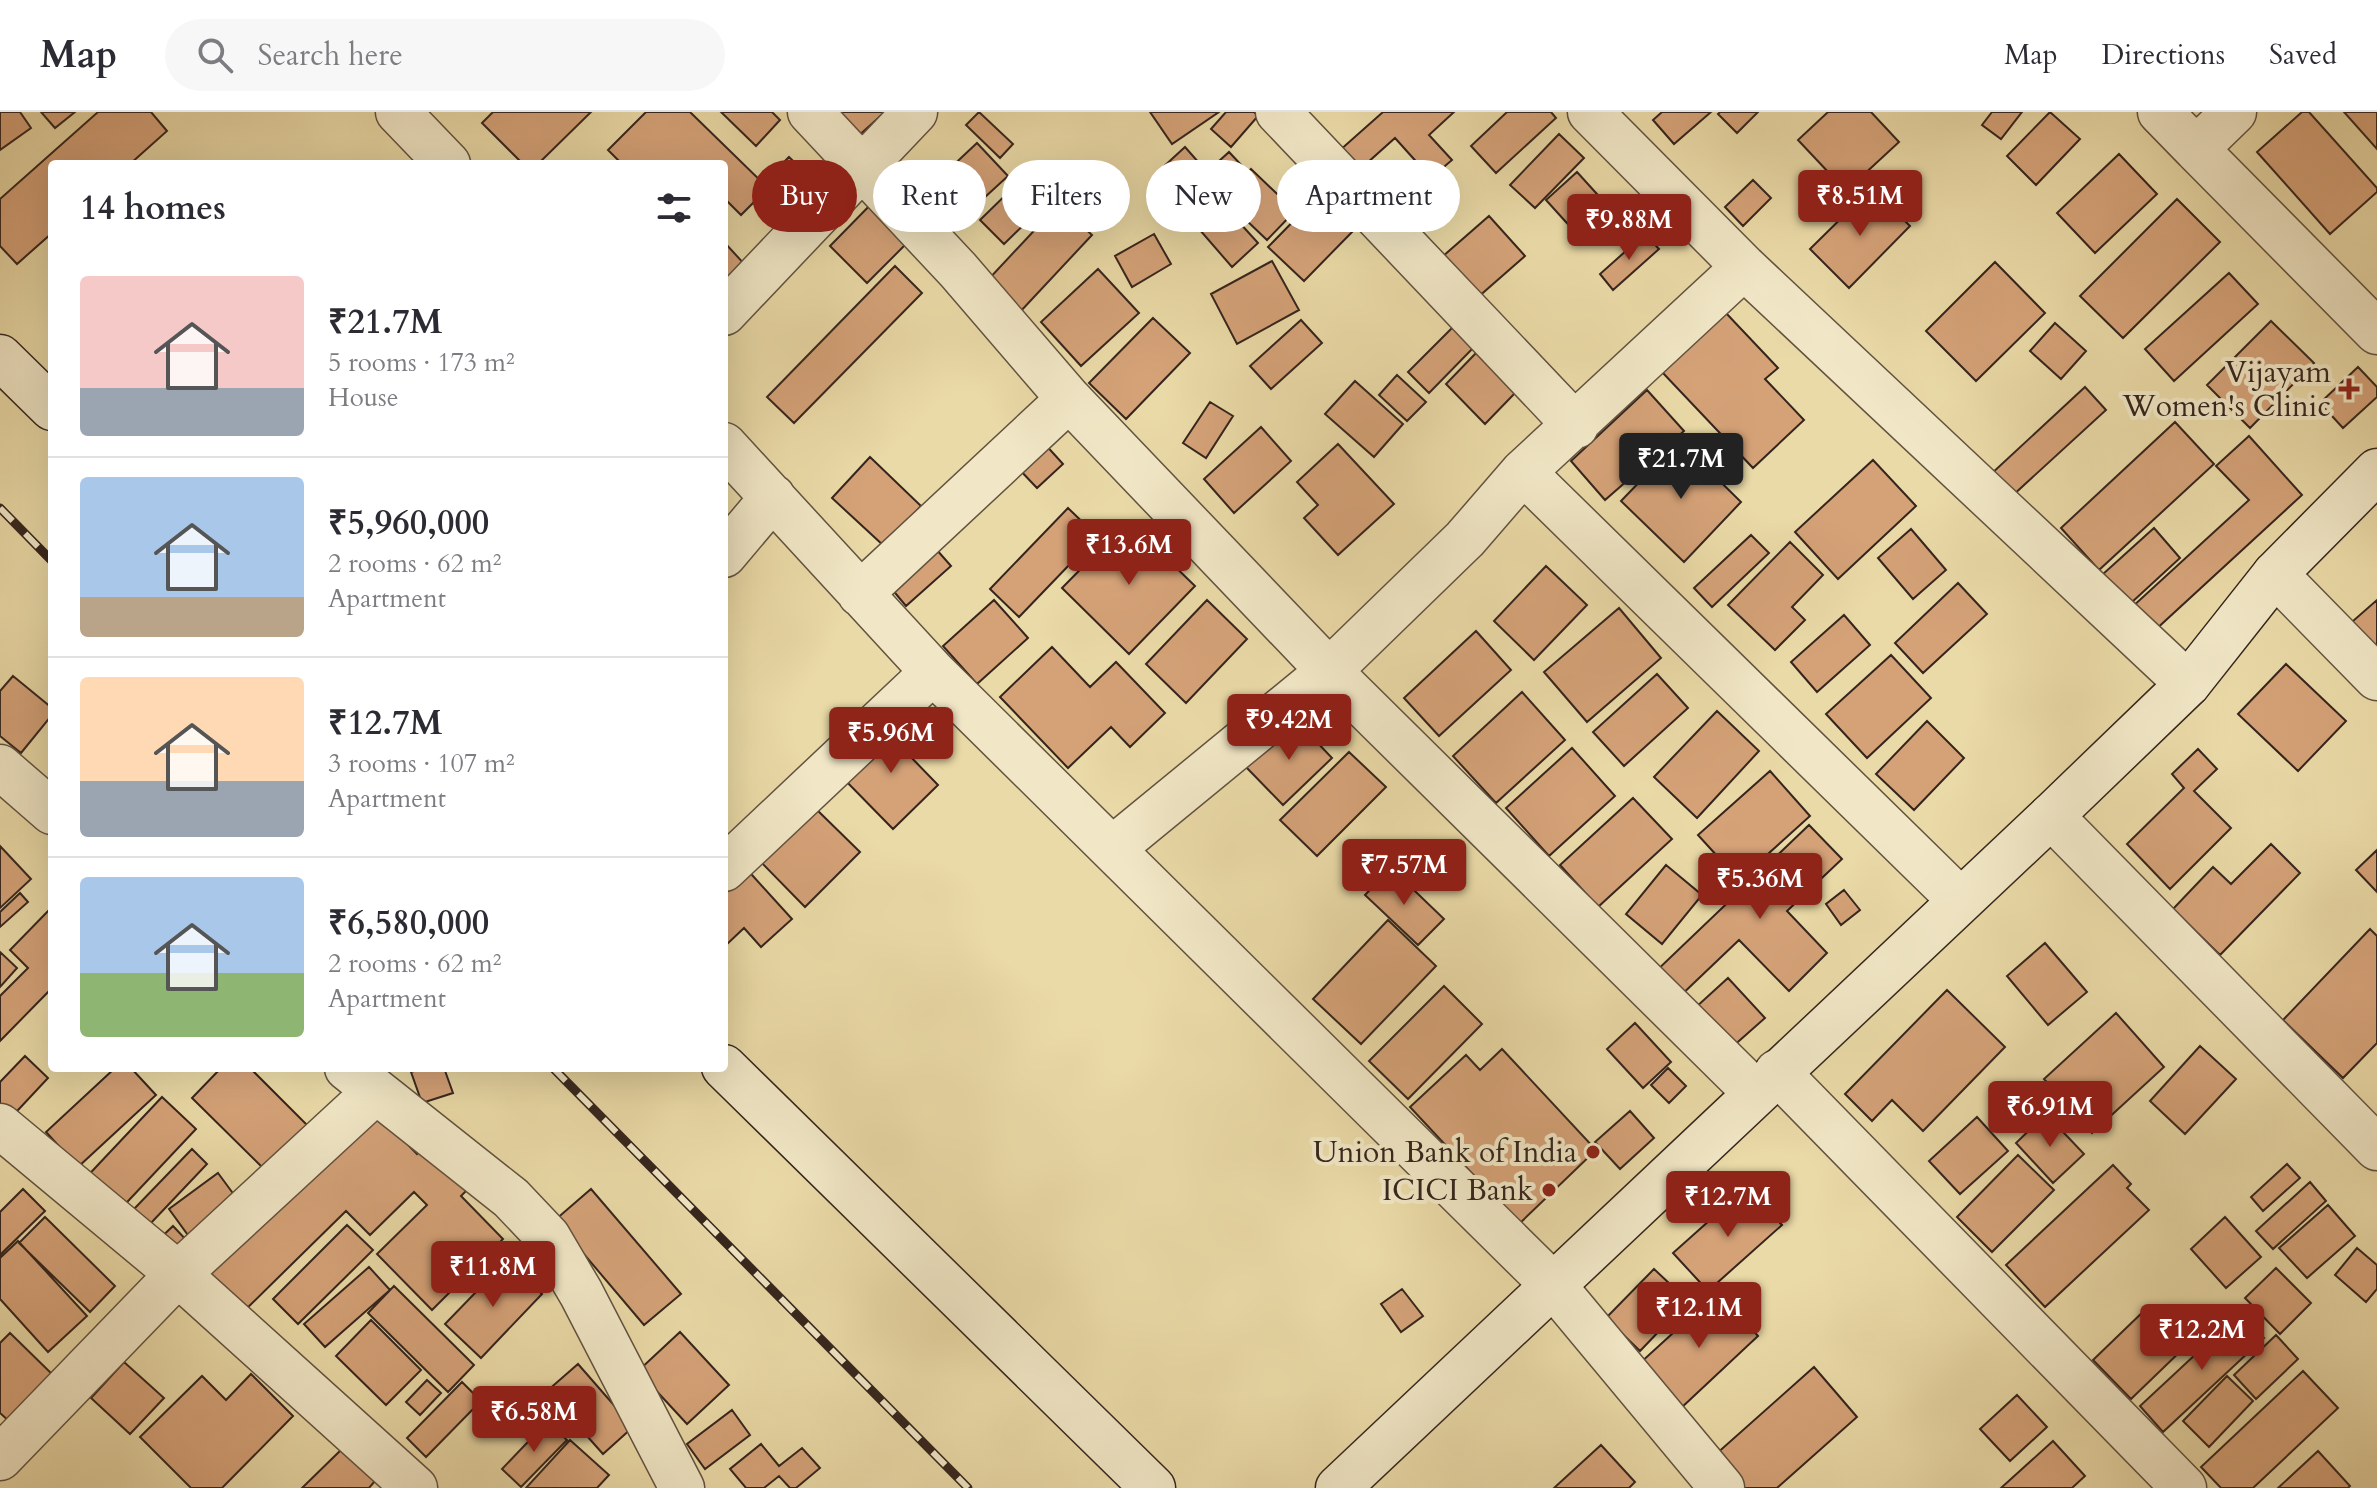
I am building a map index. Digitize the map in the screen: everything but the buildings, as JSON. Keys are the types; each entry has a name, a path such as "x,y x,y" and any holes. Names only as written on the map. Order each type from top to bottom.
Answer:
{"street":[{"path":"398,112 444,160"},
{"path":"810,112 958,270 1069,399 1329,671 1767,1082 2184,1488"},
{"path":"728,309 915,112"},
{"path":"1278,112 1576,426"},
{"path":"1590,112 1744,267 2188,684"},
{"path":"2160,112 2377,332"},
{"path":"2196,149 2234,112"},
{"path":"1112,849 1329,671 1465,539 1523,472 1744,267"},
{"path":"0,357 48,404"},
{"path":"860,594 1069,399"},
{"path":"728,449 933,672 1553,1285 1722,1488"},
{"path":"1338,1488 2188,684 2275,574 2377,471"},
{"path":"1523,472 1960,900"},
{"path":"728,550 773,497"},
{"path":"2275,574 2377,678"},
{"path":"728,865 933,672"},
{"path":"0,767 48,809"},
{"path":"2051,816 2377,1148"},
{"path":"728,1071 1153,1488"},
{"path":"0,1458 361,1080 511,1198 548,1237 581,1293 682,1488"},
{"path":"0,1126 178,1274 415,1488"}],"railway":[{"path":"0,508 48,557"},
{"path":"557,1072 968,1488"}],"place":[{"name":"Vijayam Women's Clinic","path":"2349,389"},
{"name":"Union Bank of India","path":"1593,1152"},
{"name":"ICICI Bank","path":"1549,1190"}]}
